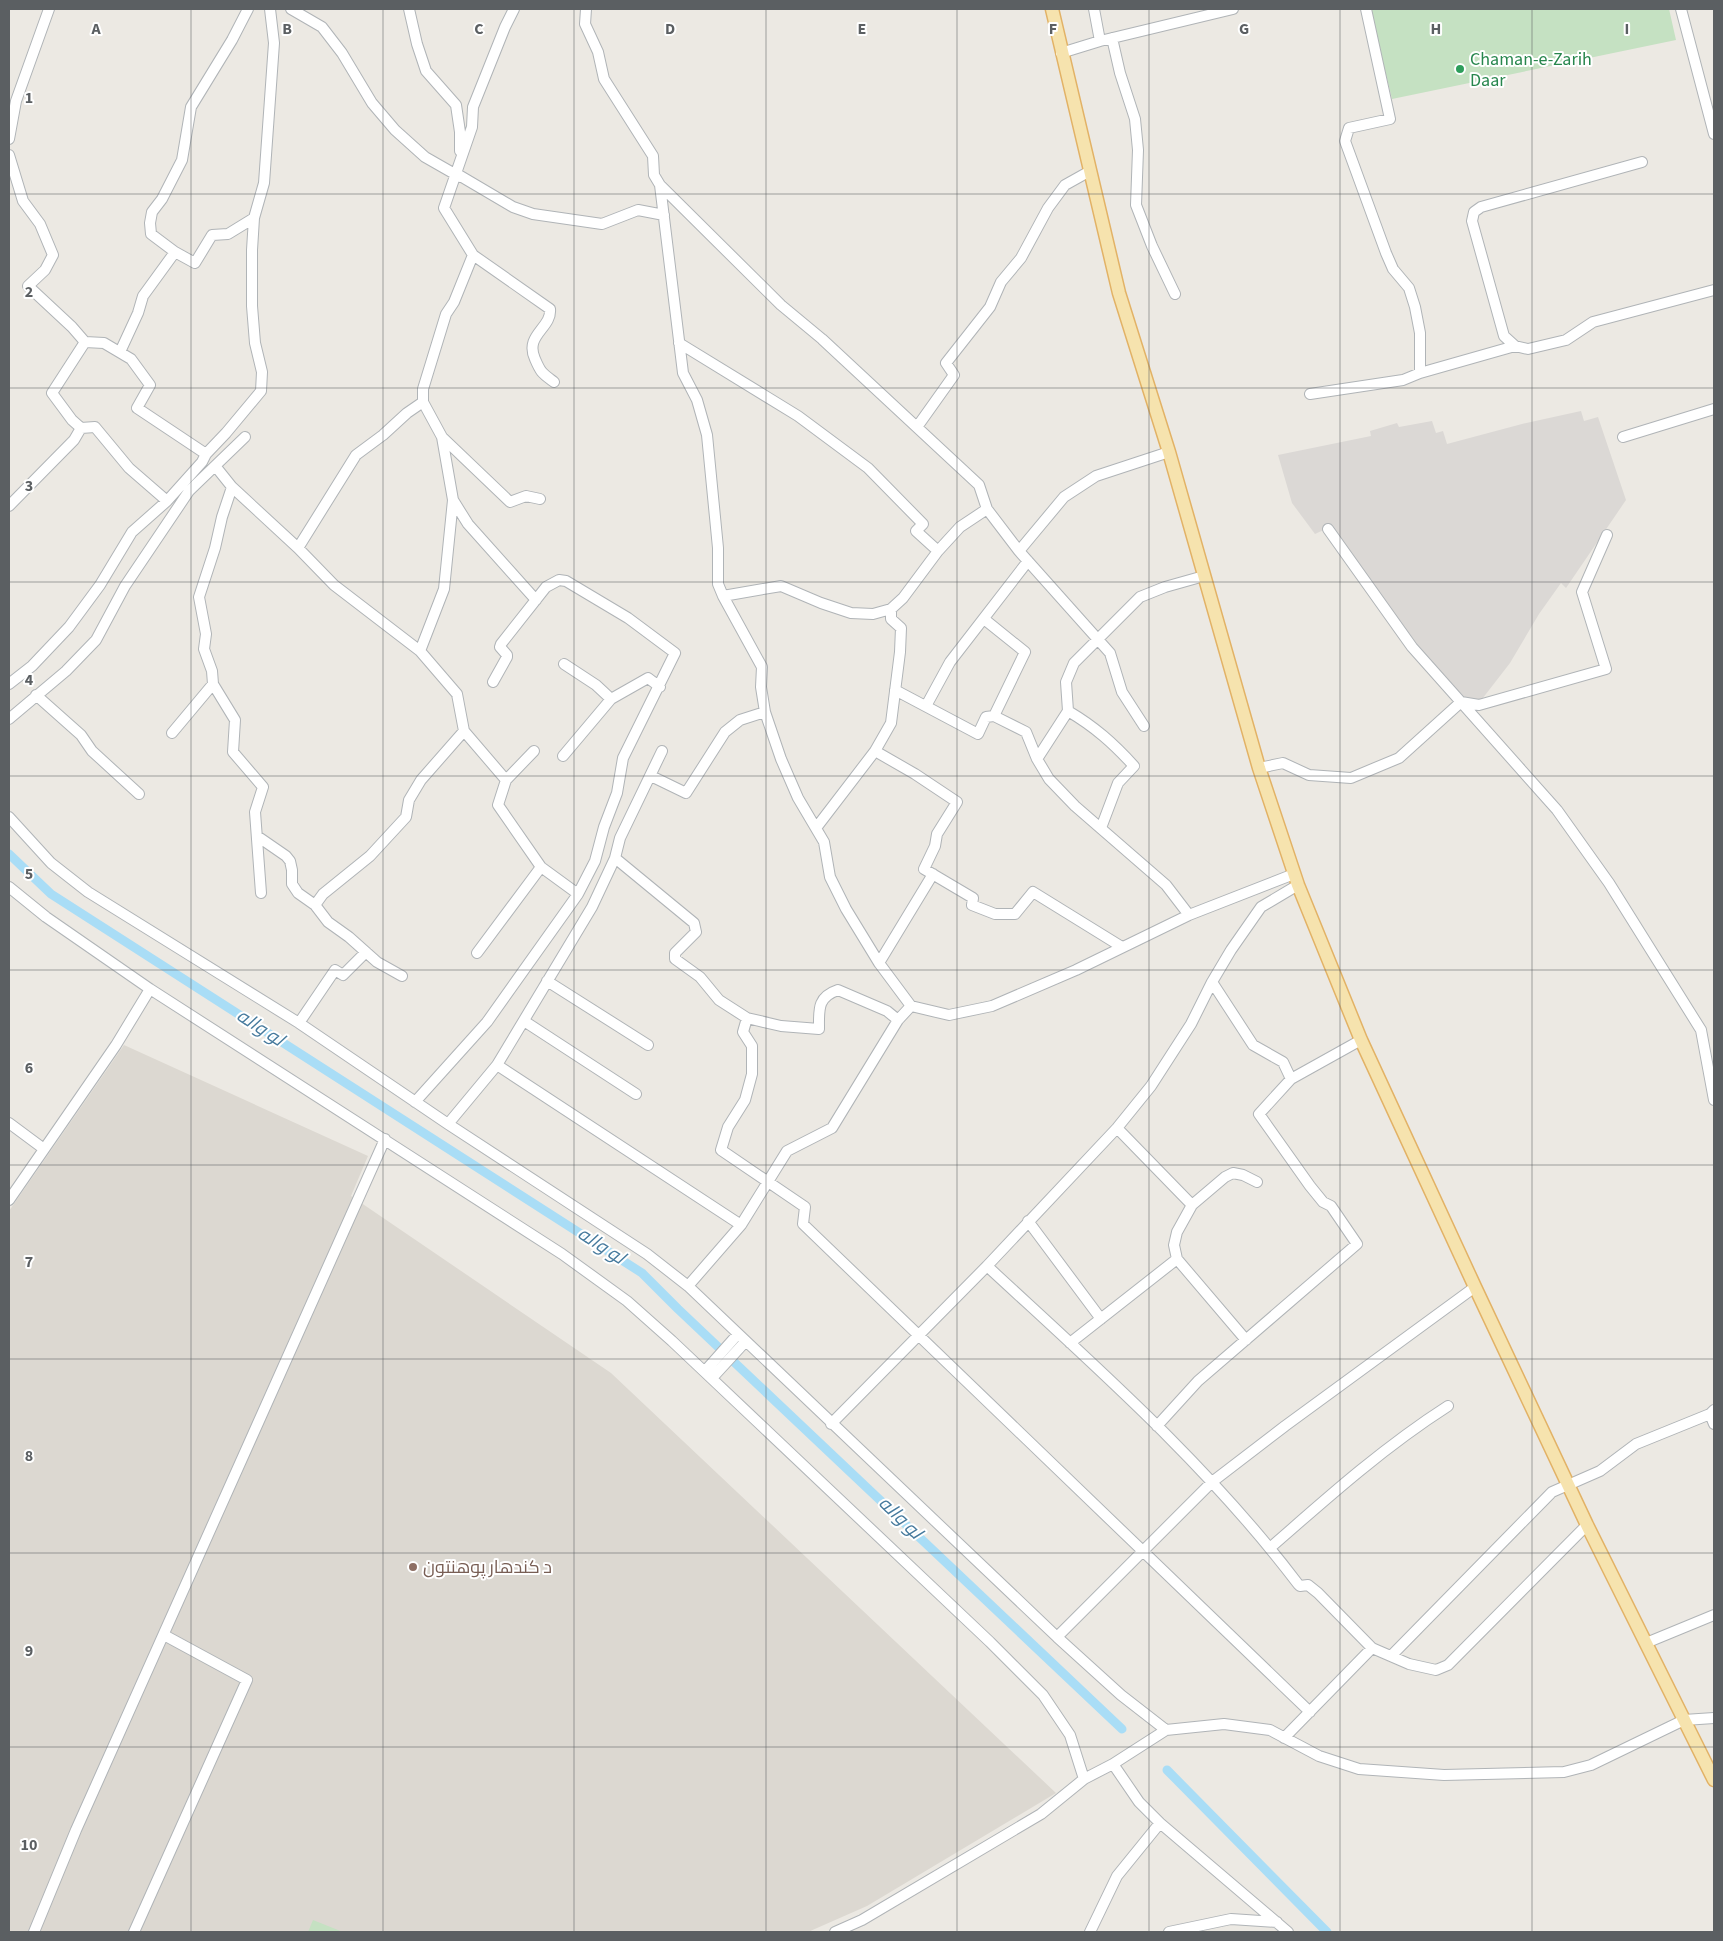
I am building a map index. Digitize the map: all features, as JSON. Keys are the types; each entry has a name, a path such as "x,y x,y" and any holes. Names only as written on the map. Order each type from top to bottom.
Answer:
{"main road":[{"path":"1052,9 1119,293 1169,452 1259,768 1296,879 1361,1040 1475,1287 1587,1525 1714,1780"}],"street":[{"path":"9,139 16,101 49,9"},
{"path":"248,9 232,40 191,107 182,160 162,199 152,212 151,234 175,252 195,263 212,236 228,234 243,223 254,218"},
{"path":"9,684 32,666 69,627 100,585 132,532 166,501 202,462 206,454 261,391 262,372 255,343 252,306 254,218 264,183 274,43 270,9"},
{"path":"291,9 322,26 342,53 372,103 395,130 425,157 460,177 460,132 456,105 426,71 417,44 409,9"},
{"path":"514,9 473,107 472,127 444,208 473,255 550,309 549,316 533,341 531,351 541,373 554,382"},
{"path":"586,9 585,24 598,52 604,79 653,156 654,175 660,185 782,306 822,339 979,485 987,509 1019,551 1110,653 1122,692 1144,726"},
{"path":"1094,9 1100,41"},
{"path":"1061,52 1233,9"},
{"path":"1366,9 1390,119 1350,128 1345,141 1386,253 1393,269 1408,288 1415,307 1420,333 1420,372"},
{"path":"1681,9 1714,134"},
{"path":"1112,38 1120,74 1135,119 1138,150 1136,205 1152,246 1175,294"},
{"path":"9,155 11,172 22,201 40,224 53,255 45,270 28,286 72,327 85,342 104,343 131,359 150,385 137,408 206,454"},
{"path":"1642,162 1481,207 1474,212 1472,221 1504,336 1515,346 1528,349 1566,340 1593,322 1714,290"},
{"path":"917,427 954,375 946,363 990,306 1001,282 1021,258 1048,208 1065,184 1090,171"},
{"path":"457,174 513,208 533,214 602,224 638,210 664,215"},
{"path":"660,185 673,276 683,373 697,400 707,434 718,548 718,584 762,668 761,688 765,712 781,759 798,798 824,842 830,877 846,909 879,962 911,1006 949,1015 992,1006 1076,970 1188,915 1296,879"},
{"path":"120,352 138,313 143,296 175,252"},
{"path":"473,255 454,302 446,314 423,389 423,402 442,437 510,502 526,496 540,499"},
{"path":"85,342 52,393 72,420 81,428 96,427 129,468 166,501"},
{"path":"679,343 798,416 868,468 924,524 916,531 938,551"},
{"path":"1310,394 1403,380 1420,372 1438,369 1515,346"},
{"path":"298,548 356,455 423,402"},
{"path":"1623,437 1714,409"},
{"path":"9,506 74,440 81,428"},
{"path":"9,719 66,671 96,640 125,586 190,491 246,437"},
{"path":"420,651 444,589 453,500 442,437"},
{"path":"1019,551 1064,497 1080,486 1096,476 1169,452"},
{"path":"216,467 232,487 298,548 334,585 420,651 457,694 464,731 506,780"},
{"path":"232,487 199,596 206,634 204,649 212,671 212,684 235,720 233,746 235,756 262,787 255,812 261,893"},
{"path":"453,500 468,524 536,600"},
{"path":"891,614 938,551 960,527 987,509"},
{"path":"1328,529 1412,647 1557,810 1609,883 1701,1030 1714,1100"},
{"path":"1461,702 1479,705 1606,669 1582,592 1607,535"},
{"path":"926,706 950,662 1028,561"},
{"path":"1037,759 1068,711 1066,682 1074,663 1140,597 1164,587 1204,576"},
{"path":"415,1102 487,1022 578,894 594,861 604,826 617,793 623,758 660,687 675,653 628,618 562,580 546,587 501,644 500,647 507,657 493,682"},
{"path":"723,596 781,586 851,613 891,614"},
{"path":"816,828 875,751 891,723 900,652 900,628 891,614"},
{"path":"984,619 1025,652 994,716"},
{"path":"564,664 596,685 611,699"},
{"path":"563,756 611,699 648,678 660,687"},
{"path":"172,733 212,684"},
{"path":"895,690 978,734 986,717 994,716 1026,732 1037,759 1049,780 1075,806 1166,885 1188,915"},
{"path":"36,695 81,735 92,751 139,794"},
{"path":"1259,768 1283,763 1309,775 1351,778 1399,758 1461,702"},
{"path":"1068,711 1091,725 1117,747 1134,766 1118,783 1101,828"},
{"path":"650,776 686,793 725,732 740,720 765,712"},
{"path":"315,905 324,894 370,856 406,817 409,800 421,780 464,731"},
{"path":"534,751 506,780 498,805 541,867 578,894"},
{"path":"448,1124 497,1065 592,908 615,858 620,838 662,751"},
{"path":"875,751 956,802 937,834 935,846 924,869 973,898 972,905 995,914 1015,914 1033,892 1122,947"},
{"path":"9,817 51,863 88,892 299,1023 448,1124 647,1254 688,1286 1057,1637 1121,1695 1166,1730"},
{"path":"257,836 286,856 290,861 292,870 292,884 298,893 315,905 328,922 349,937 377,962 402,976"},
{"path":"615,858 694,923 696,932 675,953 675,959 700,978 718,1000 747,1018 781,1026 819,1029 819,1006 827,994 838,990 887,1011 898,1020"},
{"path":"477,953 541,867"},
{"path":"879,962 933,874"},
{"path":"831,1424 987,1266 1116,1128 1151,1086 1191,1024 1212,982 1260,906 1296,879"},
{"path":"9,887 46,917 150,989 562,1254 627,1300 708,1374 990,1642 1043,1695 1070,1735 1084,1779"},
{"path":"299,1023 335,970 342,975 366,952"},
{"path":"547,981 648,1045"},
{"path":"1212,982 1253,1045 1284,1062 1291,1079"},
{"path":"9,1200 116,1045 150,989"},
{"path":"688,1286 741,1225 787,1151 832,1128 898,1020 911,1006"},
{"path":"747,1018 743,1032 752,1046 752,1074 745,1100 728,1127 721,1150 805,1207 803,1224 1310,1712"},
{"path":"524,1021 636,1094"},
{"path":"1157,1426 1198,1381 1356,1244 1331,1206 1323,1202 1310,1186 1258,1114 1291,1079 1361,1040"},
{"path":"497,1065 741,1225"},
{"path":"9,1123 44,1149"},
{"path":"1116,1128 1192,1206"},
{"path":"34,1932 76,1830 385,1139"},
{"path":"1246,1340 1177,1259 1174,1245 1177,1232 1192,1206 1225,1177 1233,1173 1243,1175 1257,1182"},
{"path":"1028,1222 1100,1319"},
{"path":"1070,1343 1177,1259"},
{"path":"987,1266 1157,1426 1212,1482 1270,1548 1300,1586 1308,1585 1318,1592 1372,1648 1409,1664 1436,1670 1448,1665 1587,1525"},
{"path":"1057,1637 1212,1482 1285,1426 1475,1287"},
{"path":"708,1374 742,1338"},
{"path":"1270,1548 1354,1474 1415,1427 1448,1406"},
{"path":"1391,1656 1552,1492 1600,1470 1636,1444 1712,1412 1714,1424"},
{"path":"1646,1643 1714,1615"},
{"path":"134,1932 247,1680 164,1634"},
{"path":"1284,1738 1372,1648"},
{"path":"835,1932 862,1920 1041,1814 1084,1779 1113,1764 1166,1730 1224,1724 1270,1730 1319,1756 1359,1769 1444,1775 1564,1772 1591,1765 1684,1720 1714,1718"},
{"path":"1113,1764 1139,1802 1160,1823 1288,1932"},
{"path":"1090,1932 1117,1876 1160,1823"},
{"path":"1168,1932 1232,1919 1277,1922"}],"shaded area":[{"path":"1581,411 1584,421 1598,417 1626,500 1566,588 1561,583 1539,614 1510,663 1479,703 1466,701 1438,672 1330,527 1315,534 1292,503 1278,455 1371,436 1370,431 1397,423 1399,427 1432,421 1436,433 1443,431 1447,444"},
{"name":"د کندهار پوهنتون","path":"124,1045 368,1156 351,1196 611,1373 1056,1793 867,1906 808,1932 9,1932 9,1211"}],"green space":[{"name":"Chaman-e-Zarih Daar","path":"1370,9 1669,9 1676,40 1392,99"},
{"path":"313,1920 343,1932 308,1932"}],"waterway":[{"name":"لو واله","path":"9,854 51,894 642,1273 1122,1729"},
{"path":"1167,1770 1327,1932"}],"place":[{"name":"Chaman-e-Zarih Daar","path":"1460,69"},
{"name":"د کندهار پوهنتون","path":"413,1567"}]}
